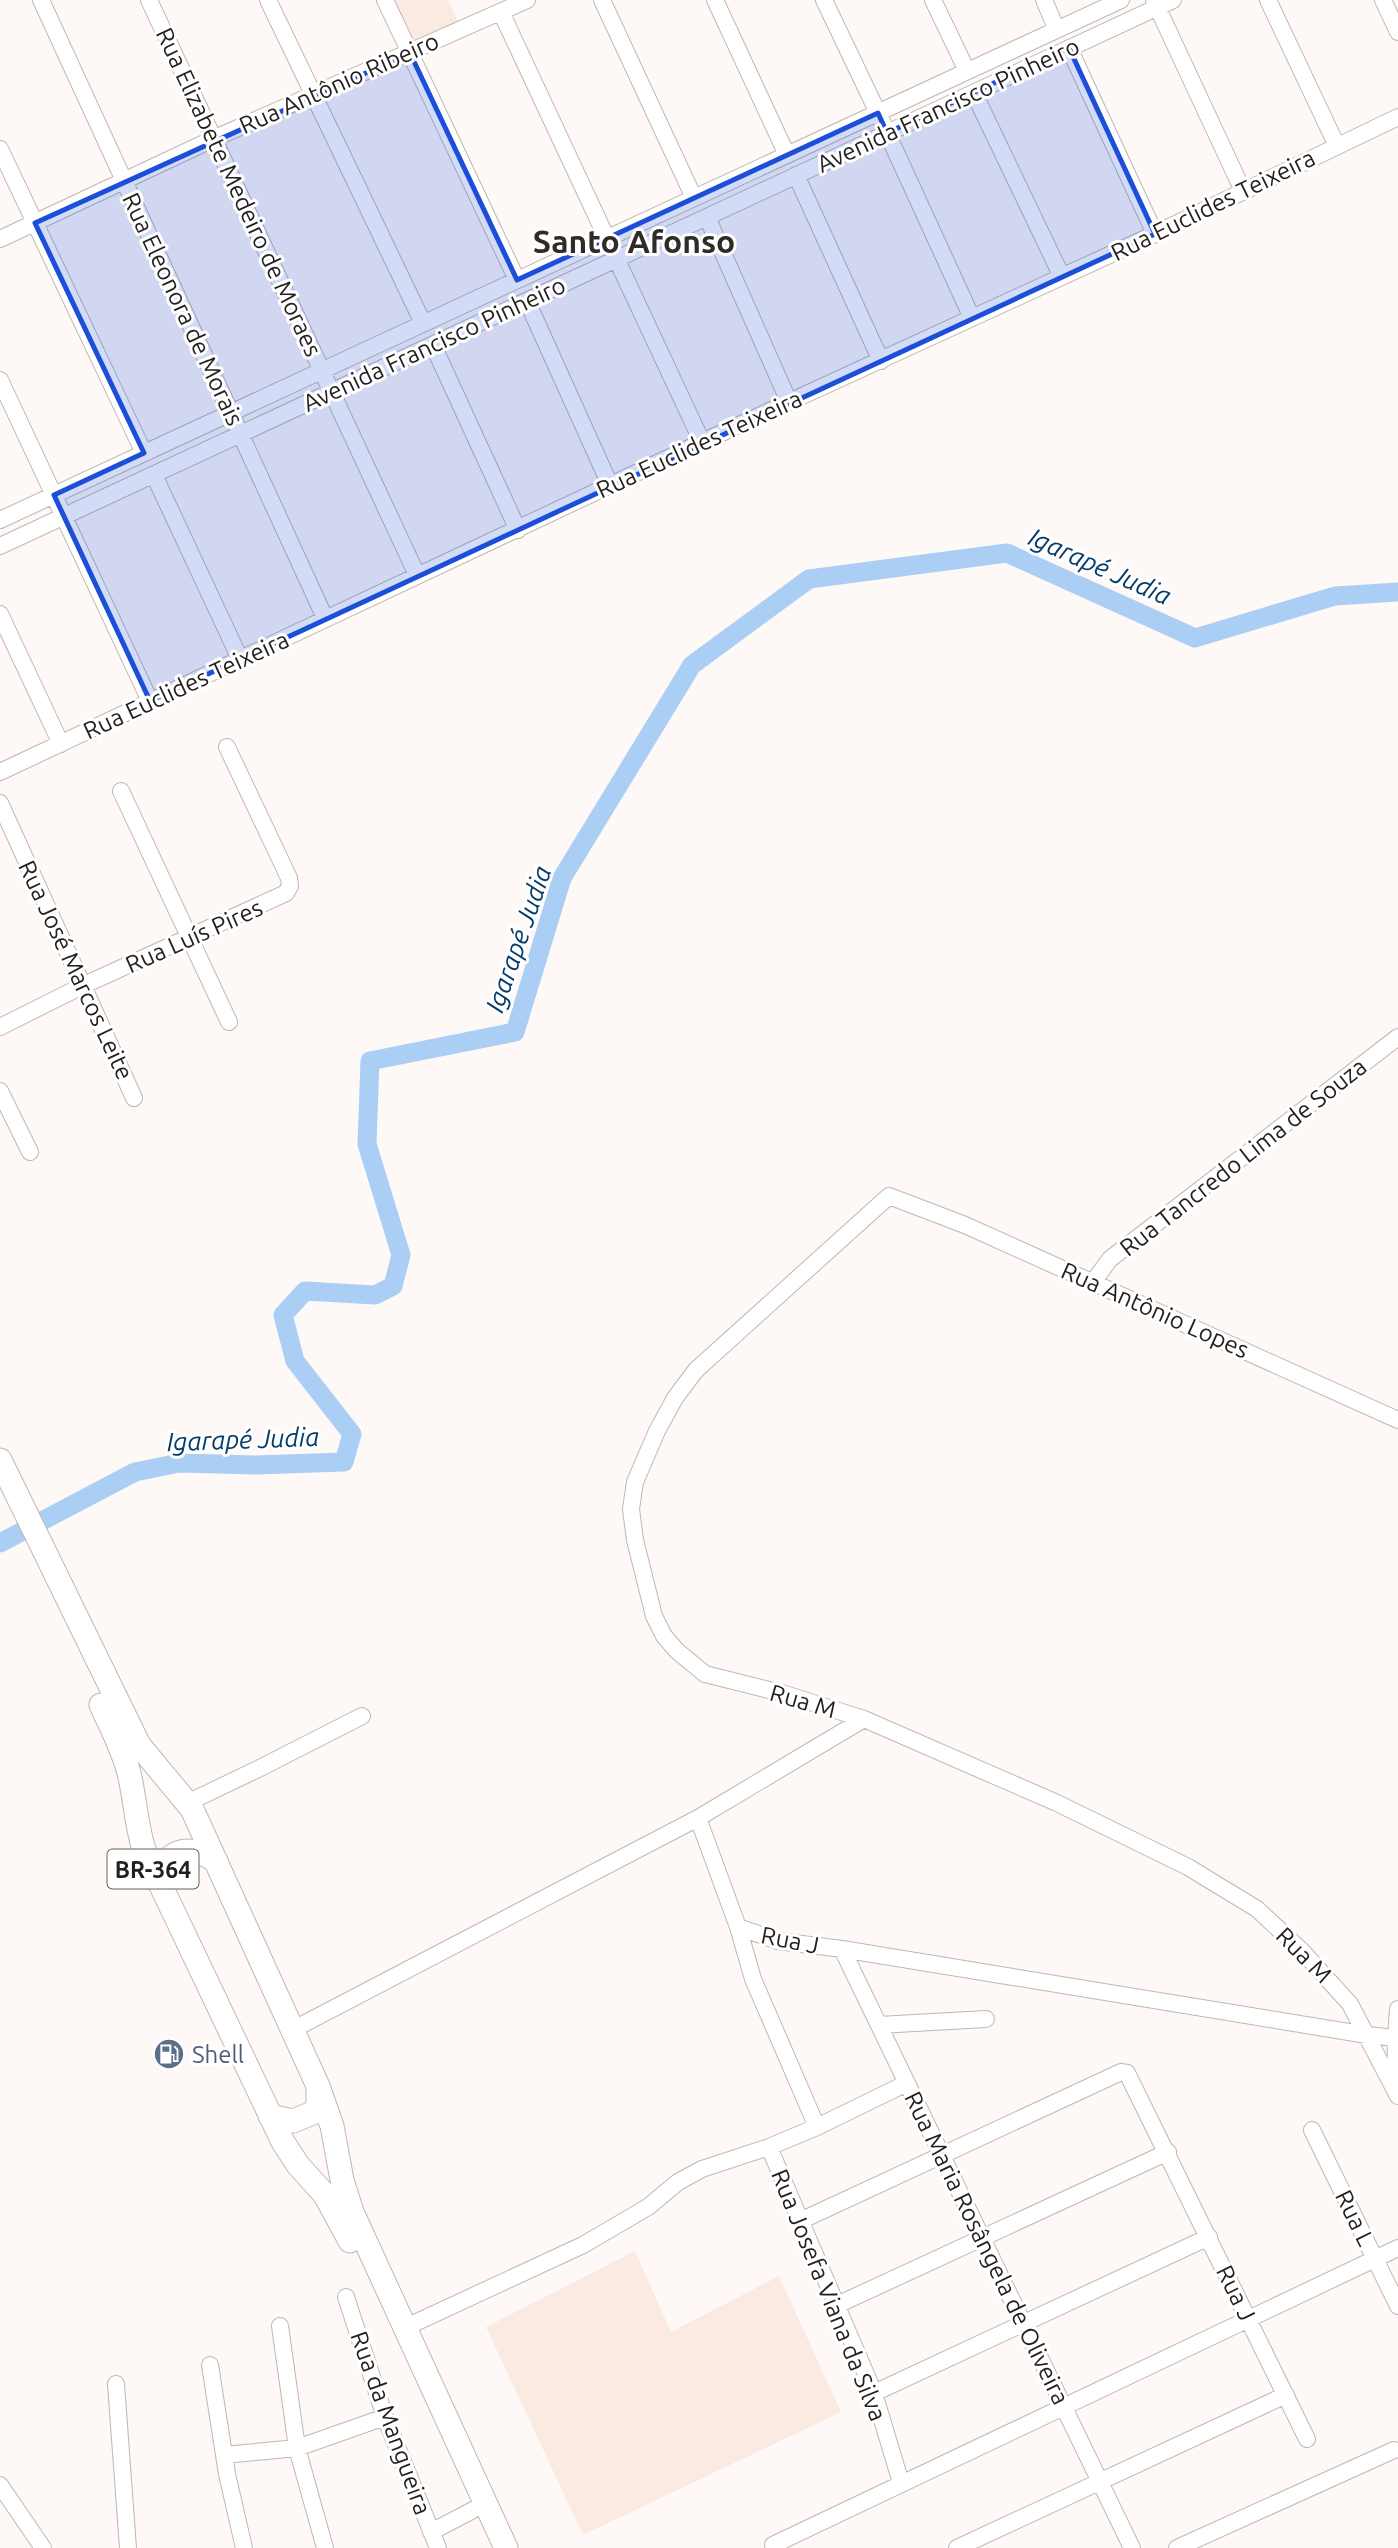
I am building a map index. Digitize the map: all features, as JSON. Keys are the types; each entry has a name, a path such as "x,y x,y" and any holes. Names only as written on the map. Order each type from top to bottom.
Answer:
{"highway":[{"name":"BR-364","path":"2,1473 66,1612 125,1756 144,1850 283,2142 298,2165 325,2195 341,2221 491,2548"},
{"name":"BR-364","path":"66,1612 139,1745 187,1803 216,1861 318,2087 332,2126 342,2180 352,2212 506,2548"},
{"path":"160,1884 161,1869 170,1856 196,1851 216,1861"},
{"path":"270,2116 293,2121 314,2112 318,2104 318,2087"}],"street":[{"name":"Rua Eleonora de Morais","path":"41,0 326,618"},
{"name":"Rua Elizabete Medeiro de Moraes","path":"149,0 418,575"},
{"path":"268,0 423,323"},
{"path":"385,0 517,280"},
{"name":"Rua Antônio Ribeiro","path":"0,239 213,139 527,0"},
{"path":"602,0 694,198"},
{"path":"715,0 788,155"},
{"path":"824,0 972,318"},
{"path":"933,0 967,71"},
{"path":"1044,0 1057,30"},
{"name":"Avenida Francisco Pinheiro","path":"0,520 1121,0"},
{"name":"Avenida Francisco Pinheiro","path":"0,546 974,93 1155,4 1172,0"},
{"path":"1268,0 1337,145"},
{"path":"1383,0 1398,32"},
{"path":"1155,4 1243,191"},
{"path":"500,12 702,442"},
{"path":"1069,48 1155,234"},
{"path":"974,93 1062,276"},
{"name":"Rua Euclides Teixeira","path":"0,772 702,442 1155,234 1398,117"},
{"path":"0,149 144,453"},
{"path":"796,175 881,361"},
{"path":"707,217 789,402"},
{"path":"527,301 610,485"},
{"path":"433,345 518,530"},
{"path":"0,380 150,701"},
{"path":"154,475 240,659"},
{"path":"0,614 61,744"},
{"name":"Rua Luís Pires","path":"0,1027 82,986 286,893 290,881 227,747"},
{"path":"121,791 229,1022"},
{"name":"Rua José Marcos Leite","path":"0,803 135,1098"},
{"name":"Rua Tancredo Lima de Souza","path":"1093,1282 1110,1259 1398,1037"},
{"path":"0,1091 30,1152"},
{"name":"Rua M","path":"911,1202 889,1196 696,1370 675,1398 635,1482 631,1508 635,1540 654,1616 664,1636 690,1663 705,1674 785,1694 864,1719 1057,1803 1188,1867 1257,1909 1333,1983 1350,2004 1397,2093"},
{"name":"Rua Antônio Lopes","path":"911,1202 1398,1420"},
{"path":"187,1803 362,1716"},
{"path":"292,2029 698,1818 864,1719"},
{"name":"Rua J","path":"698,1818 738,1927 778,1941 842,1949 1367,2035"},
{"path":"738,1927 753,1979 817,2127"},
{"name":"Rua Maria Rosângela de Oliveira","path":"842,1949 1132,2548"},
{"path":"1397,2093 1398,2009"},
{"path":"879,2025 986,2019"},
{"path":"1367,2035 1397,2038"},
{"name":"Rua J","path":"942,2155 1121,2072 1127,2073 1307,2439"},
{"path":"404,2328 583,2245 648,2207 678,2182 702,2169 769,2147 817,2127 907,2083"},
{"name":"Rua L","path":"1312,2130 1398,2305"},
{"name":"Rua Josefa Viana da Silva","path":"769,2147 874,2393 901,2483"},
{"path":"837,2305 1168,2152"},
{"path":"800,2221 942,2155"},
{"path":"874,2393 1209,2237"},
{"path":"773,2545 1398,2248"},
{"name":"Rua da Mangueira","path":"346,2297 385,2417 438,2548"},
{"path":"280,2326 297,2448 325,2548"},
{"path":"210,2365 224,2455 244,2548"},
{"path":"116,2384 128,2548"},
{"path":"957,2548 1286,2395"},
{"path":"224,2455 297,2448 385,2417"},
{"path":"1177,2548 1394,2450"},
{"path":"0,2485 43,2548"},
{"path":"431,2532 473,2510"}],"highlighted area":[{"path":"1069,48 1155,234 150,701 54,495 144,453 35,223 410,53 517,280 878,113 887,133"}],"shaded area":[{"path":"395,0 448,0 458,21 414,41"},
{"path":"635,2251 671,2332 779,2276 841,2412 583,2535 486,2327"}],"waterway":[{"name":"Igarapé Judia","path":"0,1543 135,1472 179,1463 256,1465 344,1462 352,1434 295,1361 283,1315 305,1291 375,1295 393,1286 401,1255 367,1144 370,1061 515,1032 562,878 692,665 809,579 1007,553 1195,638 1335,596 1398,592"}],"place":[{"name":"Shell","path":"169,2054"}],"district":[{"name":"Santo Afonso","path":"634,241"}]}
